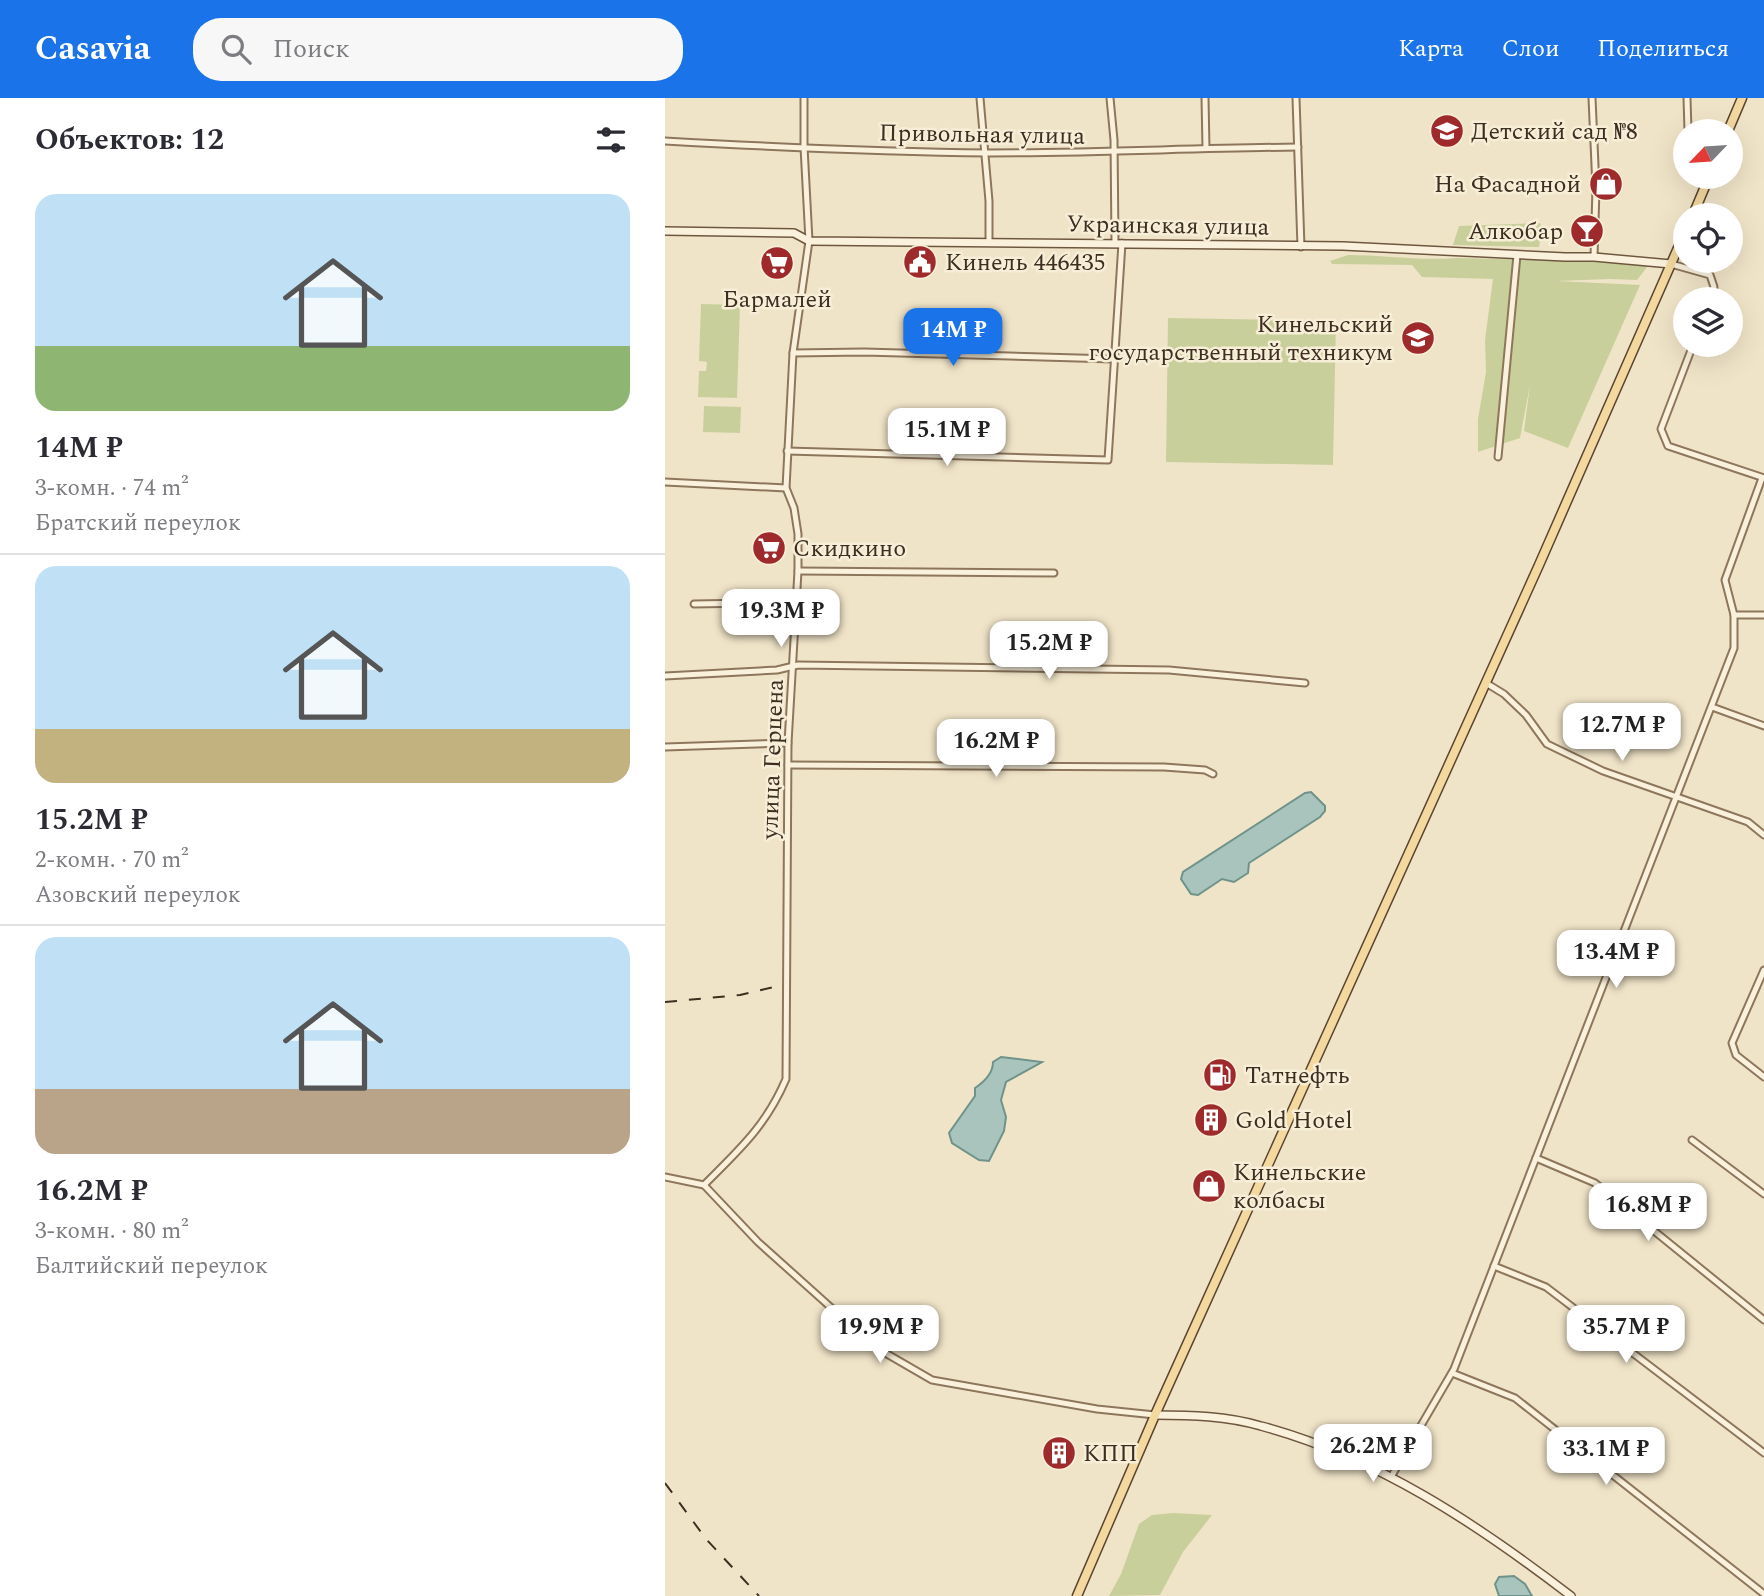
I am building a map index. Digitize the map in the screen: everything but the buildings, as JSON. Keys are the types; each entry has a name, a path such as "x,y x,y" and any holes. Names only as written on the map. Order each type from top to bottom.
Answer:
{"main road":[{"path":"1733,119 1742,98"},
{"name":"Украинская улица","path":"665,231 794,233 809,241 1343,246 1594,257 1671,264"},
{"path":"1077,1596 1155,1415 1539,565 1673,259"},
{"path":"1155,1415 1199,1415 1259,1425 1337,1450 1391,1477 1502,1543 1571,1596"}],"street":[{"name":"улица Герцена","path":"704,1185 754,1135 770,1113 786,1079 788,743 797,602 798,534 794,508 786,488 793,353 809,241 804,98"},
{"path":"980,98 986,153 989,241"},
{"path":"787,451 1108,460 1118,243 1110,98"},
{"path":"1205,98 1206,148"},
{"path":"1296,98 1301,247"},
{"path":"1592,98 1596,188 1594,257"},
{"path":"1687,98 1688,119"},
{"name":"Привольная улица","path":"665,141 986,153 1298,147"},
{"path":"1498,457 1517,255"},
{"path":"1671,264 1710,275 1714,287"},
{"path":"793,353 864,352 1113,359"},
{"path":"1391,1477 1452,1373 1734,649 1734,615 1725,580 1763,478 1668,446 1661,429 1688,357"},
{"path":"665,482 786,488"},
{"path":"798,571 1054,573"},
{"path":"694,604 797,602"},
{"path":"1734,615 1764,615"},
{"path":"665,676 777,670 793,665 1169,670 1305,683"},
{"path":"1486,683 1504,694 1526,715 1547,744 1603,771 1748,822 1764,835"},
{"path":"1712,707 1764,726"},
{"path":"665,747 788,743"},
{"path":"788,765 1164,767 1205,770 1213,774"},
{"path":"1764,970 1735,1034 1733,1048 1737,1055 1764,1077"},
{"path":"1692,1140 1764,1194"},
{"path":"1536,1158 1595,1183 1764,1320"},
{"path":"665,1177 704,1185 758,1242 875,1347 932,1380 1084,1407 1155,1415"},
{"path":"1494,1266 1546,1287 1764,1453"},
{"path":"1452,1373 1515,1398 1764,1594"}],"green space":[{"path":"1540,223 1542,229 1539,247 1453,245 1459,226"},
{"path":"1348,255 1429,259 1651,262 1637,280 1557,281 1640,285 1568,448 1524,431 1530,385 1520,438 1478,452 1478,419 1486,372 1485,340 1493,279 1422,277 1412,265 1332,264 1330,261"},
{"path":"701,304 740,305 737,398 698,397 699,371 706,371 707,362 699,361"},
{"path":"1168,318 1336,321 1333,465 1166,462"},
{"path":"704,406 741,407 740,433 703,432"},
{"path":"1152,1515 1212,1515 1183,1552 1160,1595 1109,1596 1121,1574 1139,1524"}],"water":[{"path":"1311,792 1325,806 1320,817 1249,863 1248,873 1234,882 1222,879 1198,895 1191,894 1181,879 1183,872 1305,793"},
{"path":"1001,1057 1042,1062 1006,1082 1001,1100 1006,1117 1004,1131 989,1161 979,1160 952,1143 949,1133 975,1096 975,1088 987,1077 993,1062"},
{"path":"1514,1576 1525,1584 1532,1596 1499,1596 1495,1584 1499,1577"}],"railway":[{"path":"665,1002 740,995 774,987"},
{"path":"665,1483 706,1539 759,1596"}],"place":[{"name":"Детский сад №8","path":"1447,131"},
{"name":"На Фасадной","path":"1606,184"},
{"name":"Алкобар","path":"1587,231"},
{"name":"Кинель 446435","path":"920,262"},
{"name":"Бармалей","path":"777,263"},
{"name":"Кинельский государственный техникум","path":"1418,338"},
{"name":"Скидкино","path":"769,548"},
{"name":"Татнефть","path":"1220,1075"},
{"name":"Gold Hotel","path":"1211,1120"},
{"name":"Кинельские колбасы","path":"1209,1186"},
{"name":"КПП","path":"1059,1453"}]}
